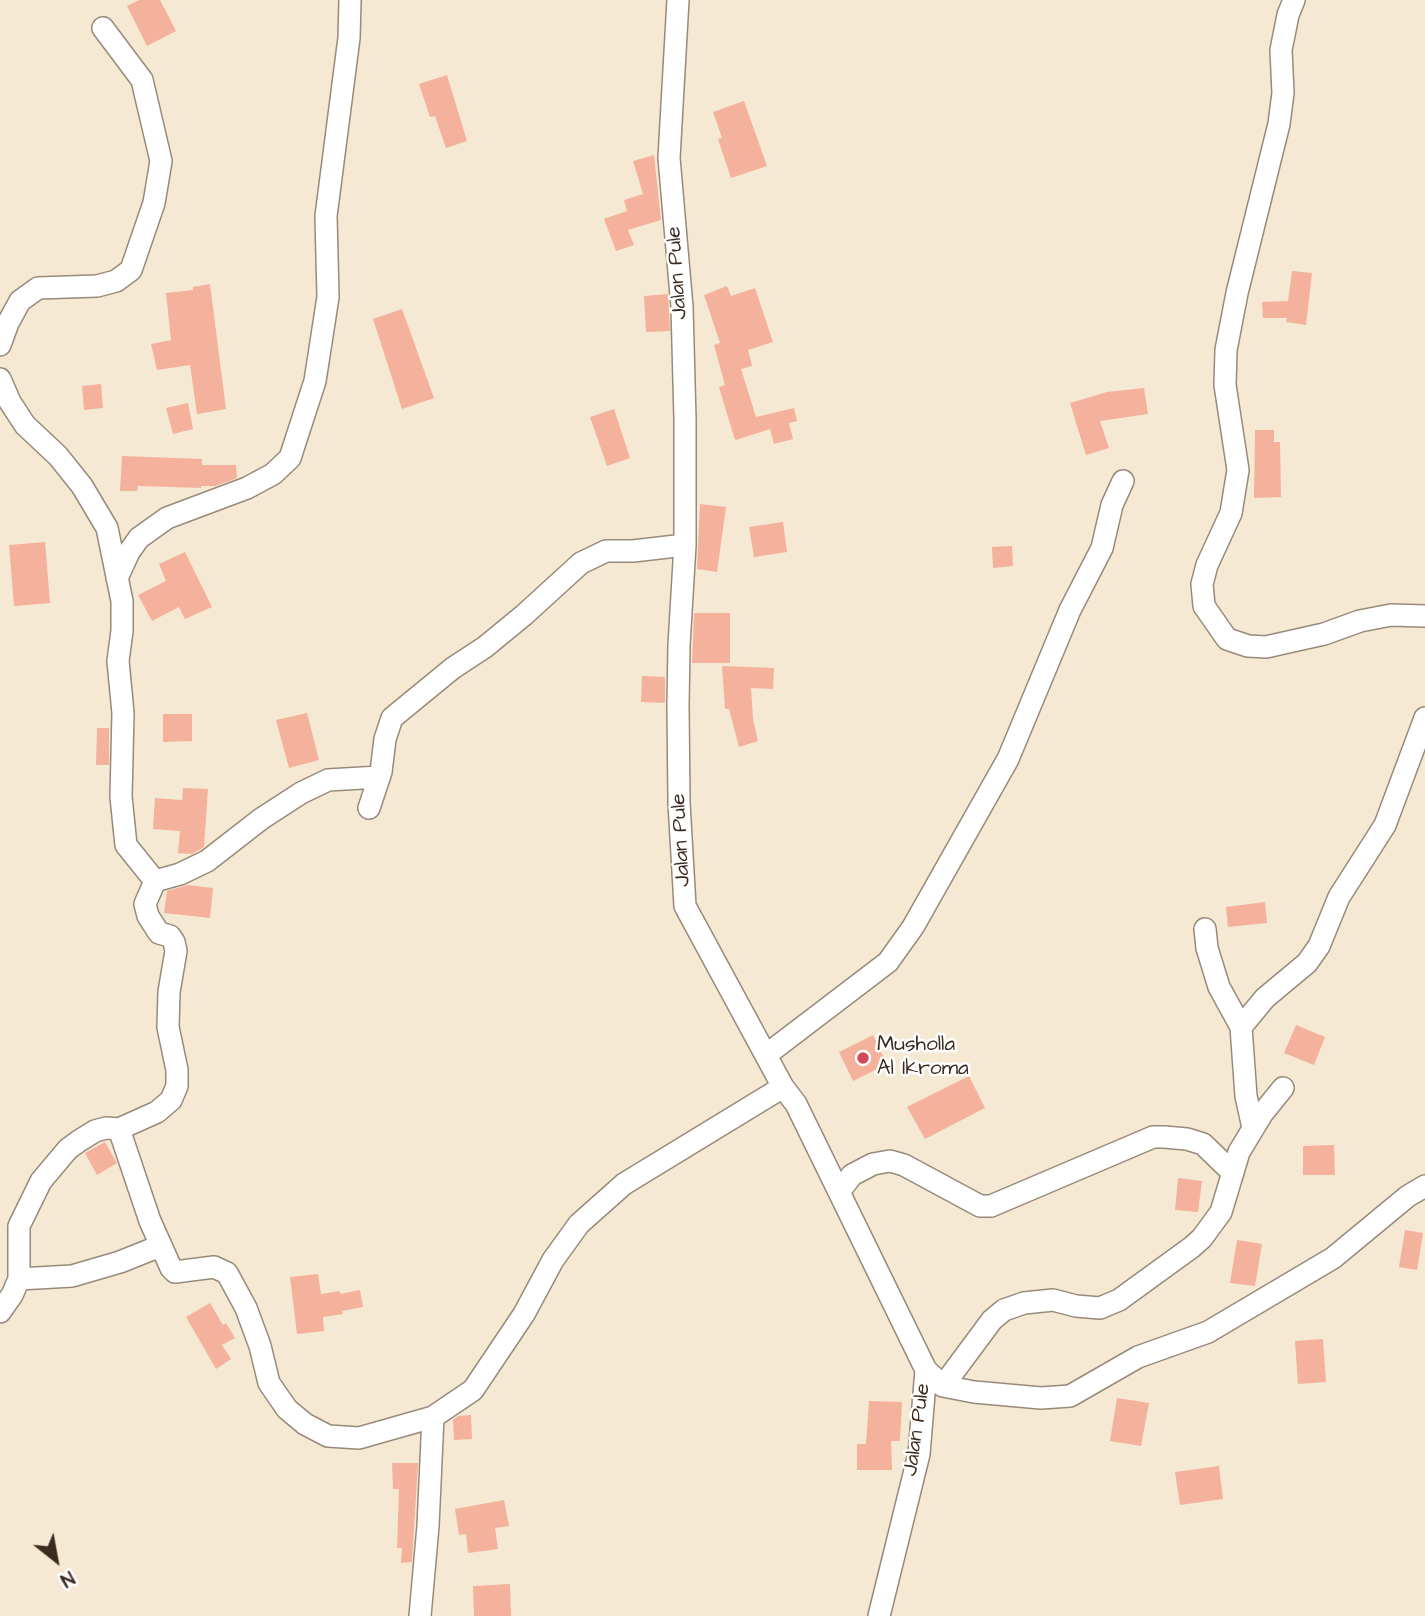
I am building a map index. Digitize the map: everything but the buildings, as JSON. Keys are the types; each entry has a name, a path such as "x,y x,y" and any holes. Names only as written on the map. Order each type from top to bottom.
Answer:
{"street":[{"path":"117,578 139,538 167,518 247,488 273,474 290,458 315,381 328,297 326,216 349,38 350,0"},
{"name":"Jalan Pule","path":"678,0 668,158 682,307 685,545 678,693 679,803 685,906 783,1087 796,1104 926,1370 919,1454 879,1616"},
{"path":"1294,0 1281,50 1283,93 1279,124 1237,293 1226,350 1225,385 1238,470 1231,513 1207,565 1202,584 1204,606 1227,639 1248,646 1266,647 1324,634 1360,621 1391,615 1425,616"},
{"path":"0,345 20,302 38,288 97,286 116,281 131,270 154,203 161,162 142,80 103,28"},
{"path":"0,379 10,402 25,425 58,456 82,485 107,528 122,601 118,661 123,713 121,797 127,845 155,881"},
{"path":"766,1055 888,962 913,926 1008,759 1070,610 1102,548 1112,505 1123,481"},
{"path":"369,808 392,718 453,667 485,647 581,563 606,551 685,545"},
{"path":"1241,1027 1265,998 1307,963 1319,946 1339,897 1385,825 1425,718"},
{"path":"155,881 180,874 207,861 301,793 328,780 379,777"},
{"path":"0,1312 19,1279 19,1226 41,1181 68,1149 79,1141 95,1131 119,1129 157,1112 171,1100 177,1086 177,1070 168,1027 169,992 176,951 170,936 159,933 148,916 145,904 155,881"},
{"path":"1205,929 1207,948 1219,987 1241,1027 1246,1097 1253,1128"},
{"path":"119,1129 134,1179 160,1246 175,1272 214,1267 227,1273 260,1346 269,1383 287,1409 305,1424 328,1436 359,1438 433,1417 473,1390 524,1314 553,1260 579,1224 624,1184 783,1087"},
{"path":"943,1386 992,1320 1004,1310 1024,1303 1053,1300 1100,1308 1119,1300 1192,1247 1221,1212 1239,1152 1283,1088"},
{"path":"839,1192 852,1175 873,1164 890,1161 980,1206 991,1206 1153,1137 1203,1144 1233,1173"},
{"path":"926,1370 943,1386 974,1392 1041,1398 1070,1396 1138,1357 1208,1332 1333,1258 1408,1196 1425,1186"},
{"path":"19,1279 72,1276 120,1262 160,1246"},
{"path":"420,1616 428,1527 433,1417"}],"place":[{"name":"Musholla Al Ikroma","path":"863,1058"}]}
